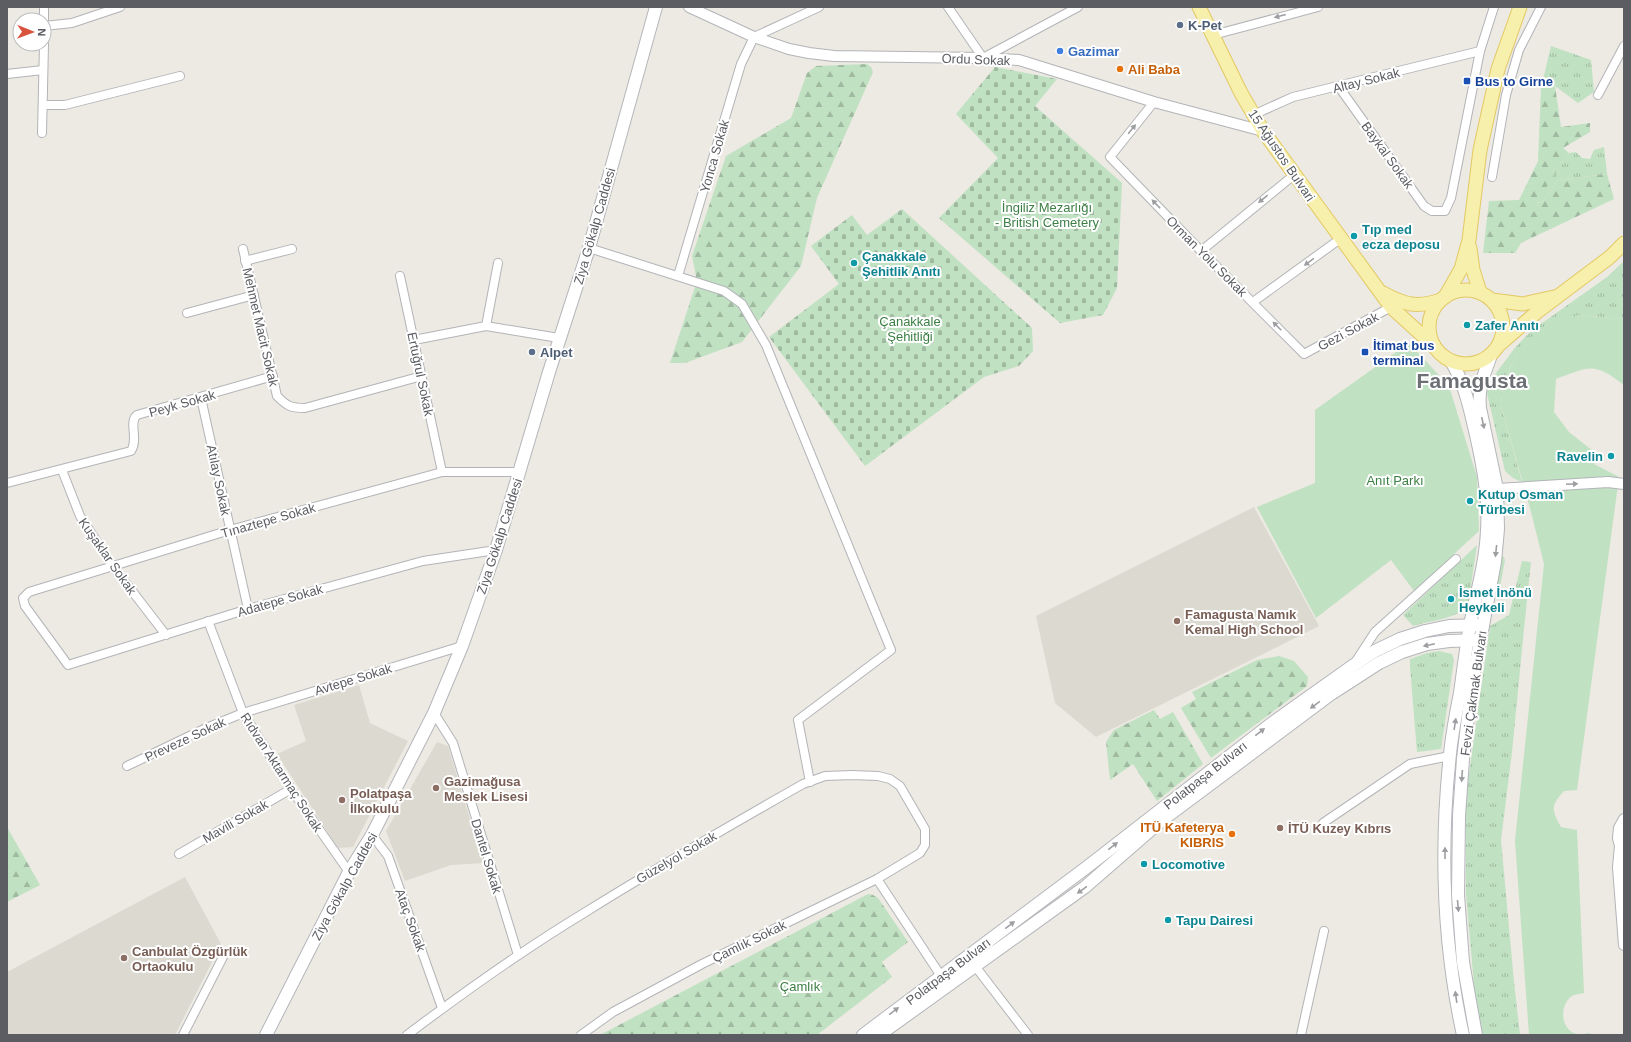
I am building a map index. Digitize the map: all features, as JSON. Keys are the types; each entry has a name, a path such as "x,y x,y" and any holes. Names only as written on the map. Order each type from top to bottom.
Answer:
{"main road":[{"name":"Ziya Gökalp Caddesi","path":"266,1035 349,872 372,835 434,713 462,646 496,550 560,338 589,248 656,7"},
{"name":"15 Ağustos Bulvari","path":"1199,7 1263,131 1340,239 1391,307 1434,346"},
{"path":"1520,7 1498,70 1480,150 1469,240 1461,269 1443,298 1436,306 1430,322 1430,330 1434,346 1444,357 1451,361 1468,364 1484,360 1525,322 1610,257 1624,243"},
{"path":"1469,240 1473,270 1480,292"},
{"path":"1443,298 1453,292 1471,290 1480,292 1492,300 1497,306 1503,322 1502,338 1495,350"},
{"name":"15 Ağustos Bulvari","path":"1381,293 1398,301 1413,305 1428,304 1443,298"},
{"path":"1492,300 1523,304 1558,296"},
{"name":"Fevzi Çakmak Bulvarı","path":"1476,1035 1463,962 1458,895 1459,816 1463,759 1472,684 1495,562 1498,538 1497,489 1480,408 1479,395 1480,384 1495,350"},
{"name":"Fevzi Çakmak Bulvarı","path":"1451,361 1463,384 1468,398 1486,491 1486,538 1478,591 1470,625 1450,756 1446,813 1445,898 1452,965 1463,1035"},
{"name":"Polatpaşa Bulvarı","path":"879,1035 1086,887 1158,817 1271,724 1354,665 1375,651 1400,639 1425,631 1449,626 1483,625"},
{"name":"Polatpaşa Bulvarı","path":"863,1035 1158,817 1331,694 1379,663 1402,652 1427,644 1480,640"}],"street":[{"path":"52,25 72,23 120,7"},
{"name":"Ordu Sokak","path":"689,7 754,37 789,49 834,56 983,58 1019,60 1154,102 1263,131"},
{"path":"754,37 819,7"},
{"path":"948,7 983,58 1078,7"},
{"path":"1213,35 1294,10 1318,7"},
{"path":"1480,51 1494,7"},
{"path":"1492,177 1506,95 1519,50 1541,7"},
{"name":"Yonca Sokak","path":"678,276 741,64 754,37"},
{"path":"1598,95 1624,46"},
{"name":"Altay Sokak","path":"1254,116 1293,97 1480,51"},
{"name":"Baykal Sokak","path":"1338,87 1424,206 1432,211 1444,211 1451,198 1480,51"},
{"path":"42,133 44,52"},
{"path":"7,74 43,70"},
{"path":"43,105 65,105 180,76"},
{"name":"Orman Yolu Sokak","path":"1154,102 1110,157 1304,354"},
{"path":"1201,251 1294,175"},
{"path":"1253,302 1340,239"},
{"path":"589,248 724,291 742,304 766,346 891,650 798,720 810,782"},
{"name":"Mehmet Macit Sokak","path":"242,249 277,396 285,404 294,408 305,408 422,376"},
{"path":"245,261 292,250"},
{"path":"486,326 498,263"},
{"name":"Ertuğrul Sokak","path":"400,276 442,472"},
{"path":"187,312 254,295"},
{"name":"Gezi Sokak","path":"1304,354 1391,307"},
{"path":"414,340 486,326 560,338"},
{"name":"Peyk Sokak","path":"7,483 132,451 135,446 133,421 137,415 201,398 273,376"},
{"name":"Atılay Sokak","path":"201,398 248,608"},
{"name":"Kuşaklar Sokak","path":"62,470 80,516 112,565 166,635"},
{"name":"Tınaztepe Sokak","path":"68,665 25,606 23,598 29,592 112,565 230,530 442,472 520,472"},
{"path":"1497,489 1608,482 1624,484"},
{"name":"Adatepe Sokak","path":"68,665 248,608 423,561 496,550"},
{"path":"1354,665 1375,632 1456,559"},
{"name":"Rıdvan Aktarmaç Sokak","path":"208,621 243,713 291,789 349,872"},
{"name":"Avtepe Sokak","path":"243,713 462,646"},
{"name":"Preveze Sokak","path":"127,766 204,729 243,713"},
{"name":"Dantel Sokak","path":"434,713 452,743 518,956"},
{"path":"1323,823 1410,764 1450,756"},
{"name":"Güzelyol Sokak","path":"407,1035 442,1008 583,913 672,859 803,784 825,776 878,776 890,779 900,786 925,829 925,845 920,853"},
{"name":"Mavili Sokak","path":"179,854 291,789"},
{"path":"1624,819 1618,828 1620,846 1618,867 1624,945"},
{"name":"Ataç Sokak","path":"372,835 388,856 442,1008"},
{"name":"Çamlık Sokak","path":"581,1035 613,1012 702,964 877,878 920,853"},
{"path":"877,878 942,976"},
{"path":"1301,1035 1324,931"},
{"path":"183,1035 223,957"},
{"path":"975,966 1028,1035"}],"shaded area":[{"name":"Famagusta Namık Kemal High School","path":"1254,507 1319,626 1096,737 1055,703 1036,616"},
{"name":"Polatpaşa İlkokulu","path":"359,685 370,723 408,741 353,847 338,848 277,754 306,741 294,705"},
{"name":"Gazimağusa Meslek Lisesi","path":"437,742 448,746 483,863 451,865 405,881 386,831"},
{"name":"Canbulat Özgürlük Ortaokulu","path":"185,877 221,944 175,1035 7,1035 7,972"}],"green space":[{"path":"1551,46 1591,60 1594,92 1578,103 1555,86 1541,88"},
{"path":"867,64 871,67 873,72 817,198 801,266 742,342 685,363 670,363 697,281 692,256 726,156 791,118 807,73 816,66"},
{"name":"İngiliz Mezarlığı - British Cemetery","path":"995,67 1057,79 1035,106 1122,183 1117,288 1103,315 1060,323 939,218 998,158 956,114"},
{"path":"1555,86 1561,127 1590,123 1590,132 1563,148 1569,153 1536,203 1543,202 1558,180 1607,174 1614,199 1521,243 1515,253 1483,253 1489,201 1519,200 1538,161 1541,88"},
{"path":"1604,147 1607,174 1558,180 1543,202 1535,203 1569,153 1576,152 1582,158 1590,159 1594,150"},
{"name":"Çanakkale Şehitliği","path":"902,209 1032,328 1033,351 1019,366 984,377 865,466 769,337 839,284 811,246 852,215 867,235"},
{"path":"1624,261 1624,319 1579,315 1517,353 1503,383 1501,406 1522,482 1513,478 1505,471 1487,393 1488,384 1514,349 1526,336 1607,277"},
{"path":"1579,315 1624,319 1624,385 1606,373 1592,368 1577,371 1556,379 1554,412 1569,432 1593,451 1594,464 1619,477 1577,790 1564,791 1556,801 1554,809 1554,813 1561,827 1577,830 1584,993 1573,995 1568,1000 1563,1011 1563,1017 1567,1028 1571,1032 1577,1034 1590,1033 1591,1035 1529,1035 1515,841 1544,564 1501,406 1503,383 1517,353 1536,334 1555,322"},
{"name":"Anıt Parkı","path":"1409,343 1449,386 1477,477 1479,531 1414,591 1391,560 1316,618 1257,507 1315,483 1315,410"},
{"path":"1477,545 1469,599 1465,608 1450,617 1413,626 1403,615"},
{"path":"1503,556 1505,560 1499,592 1497,595 1495,591 1500,559"},
{"path":"1522,561 1531,562 1512,752 1501,840 1520,1035 1482,1035 1475,996 1466,894 1466,795 1490,626 1509,615"},
{"path":"1439,651 1452,654 1454,660 1441,749 1417,752 1410,659 1427,653"},
{"path":"1279,656 1294,661 1308,677 1307,686 1211,758 1181,708 1196,699 1192,692 1257,660"},
{"path":"1154,710 1160,719 1173,712 1203,764 1157,801 1133,764 1110,780 1106,742 1114,730"},
{"path":"7,827 40,885 7,902"},
{"name":"Çamlık","path":"868,894 878,898 908,942 882,962 892,977 817,1035 600,1035"}],"place":[{"name":"K-Pet","path":"1180,25"},
{"name":"Gazimar","path":"1060,51"},
{"name":"Ali Baba","path":"1120,69"},
{"name":"Bus to Girne","path":"1467,81"},
{"name":"Tıp med ecza deposu","path":"1354,236"},
{"name":"Çanakkale Şehitlik Anıtı","path":"854,263"},
{"name":"Zafer Anıtı","path":"1467,325"},
{"name":"Alpet","path":"532,352"},
{"name":"İtimat bus terminal","path":"1365,352"},
{"name":"Ravelin","path":"1611,456"},
{"name":"Kutup Osman Türbesi","path":"1470,501"},
{"name":"İsmet İnönü Heykeli","path":"1451,599"},
{"name":"Famagusta Namık Kemal High School","path":"1177,621"},
{"name":"Gazimağusa Meslek Lisesi","path":"436,788"},
{"name":"Polatpaşa İlkokulu","path":"342,800"},
{"name":"İTÜ Kuzey Kıbrıs","path":"1280,828"},
{"name":"ITÜ Kafeterya KIBRIS","path":"1232,834"},
{"name":"Locomotive","path":"1144,864"},
{"name":"Tapu Dairesi","path":"1168,920"},
{"name":"Canbulat Özgürlük Ortaokulu","path":"124,958"}],"district":[{"name":"Famagusta","path":"1472,381"}]}
